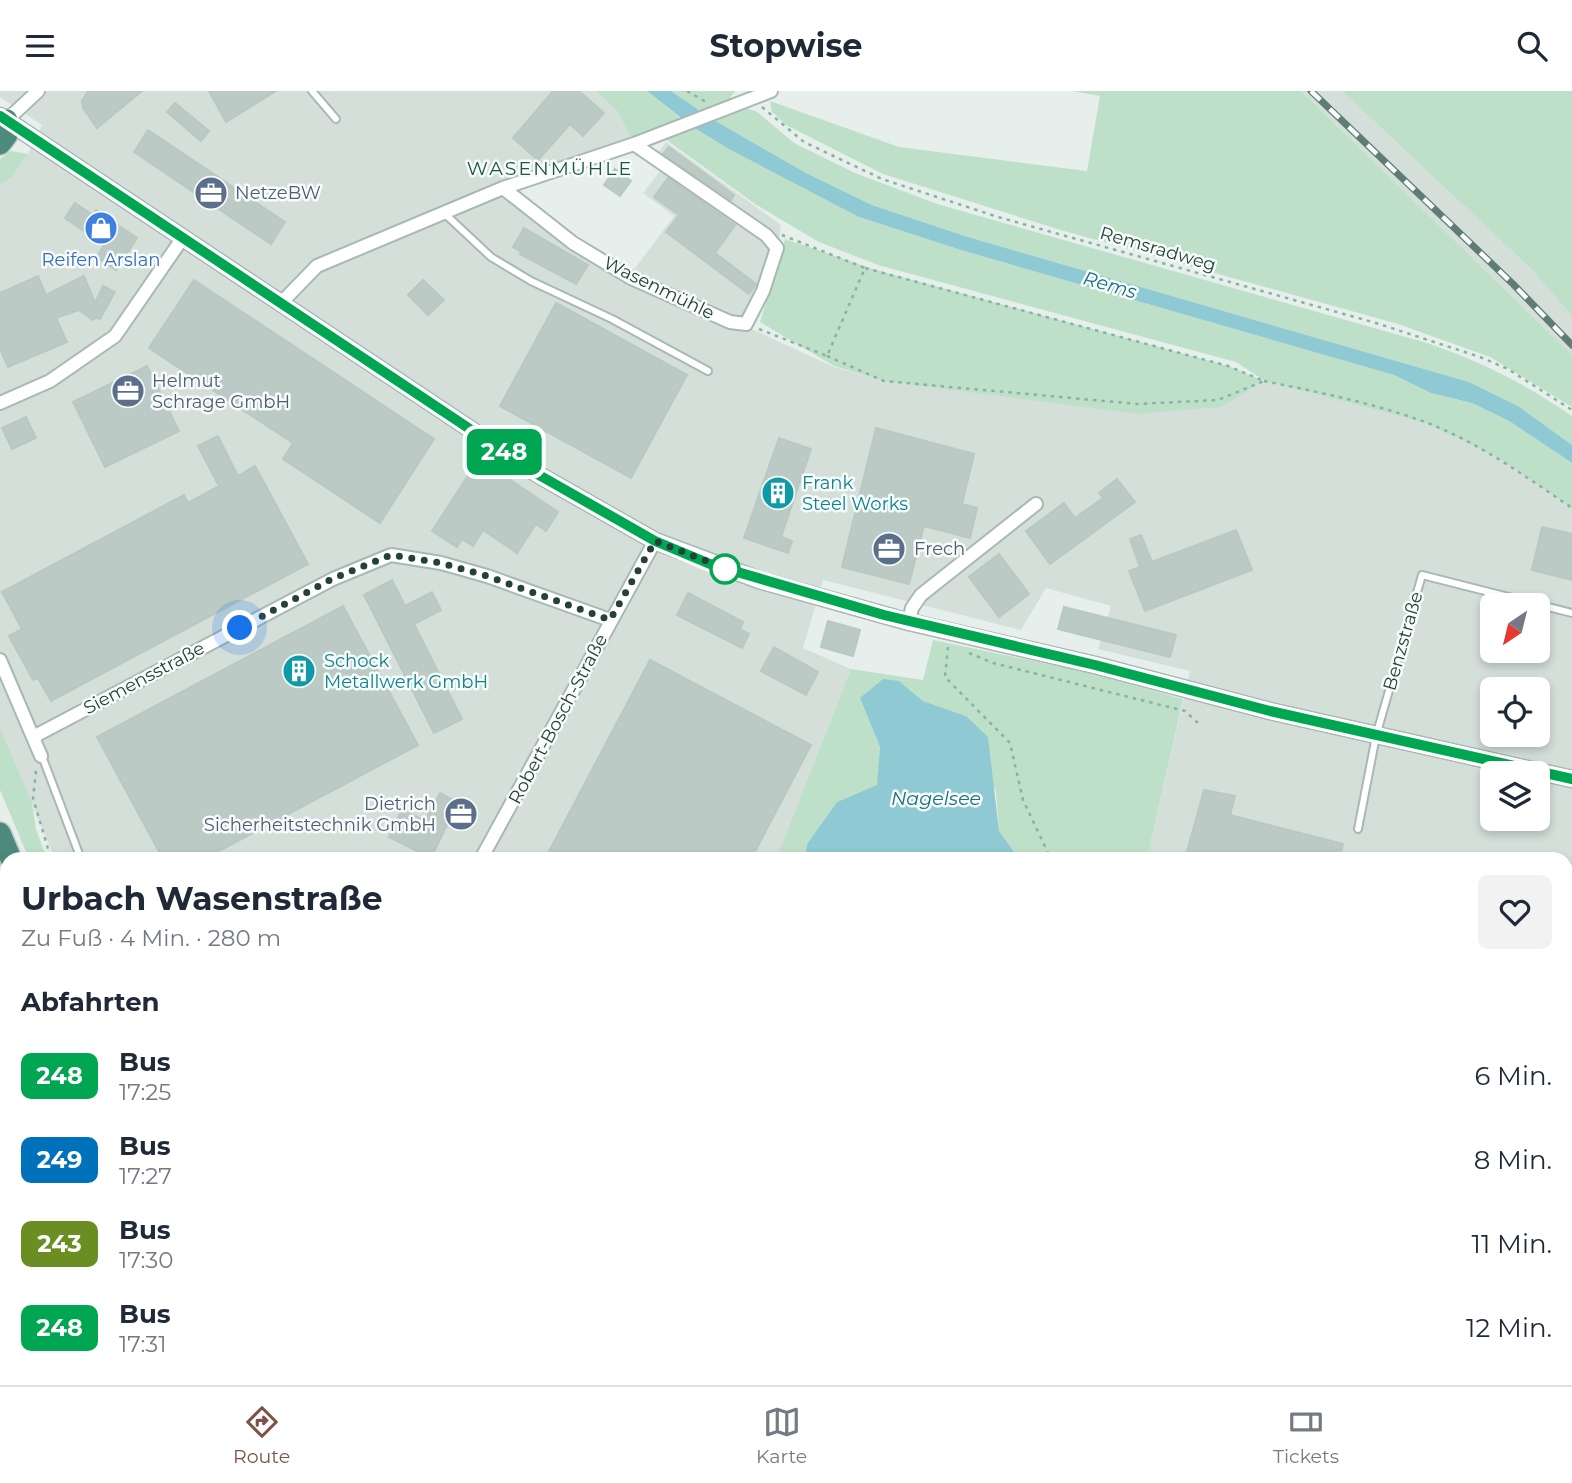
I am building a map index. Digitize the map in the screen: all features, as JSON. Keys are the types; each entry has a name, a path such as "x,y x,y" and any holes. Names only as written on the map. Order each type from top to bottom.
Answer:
{"highway":[{"path":"0,144 7,135 2,119"},
{"path":"0,833 8,852"}],"street":[{"path":"38,91 2,119 539,475 655,541 759,580 909,622 1376,736 1572,779"},
{"path":"281,303 317,267 503,188 634,144 666,129 771,91"},
{"path":"634,144 766,235 777,248 763,291 746,324"},
{"name":"Wasenmühle","path":"503,188 573,243 631,278 730,322 746,324"},
{"path":"0,403 50,381 115,336 182,239"},
{"path":"909,622 912,608 921,595 1037,504"},
{"name":"Robert-Bosch-Straße","path":"485,852 655,541"},
{"name":"Siemensstraße","path":"33,737 332,579 391,555 441,563 487,576 610,620"},
{"path":"0,660 41,756"}],"lane":[{"path":"312,91 336,118"},
{"path":"444,213 491,257 511,269 708,371"},
{"name":"Benzstraße","path":"1376,736 1422,575 1572,613"},
{"path":"1358,829 1376,736"},
{"path":"41,756 78,852"}],"path":[{"path":"687,91 707,102"},
{"name":"Remsradweg","path":"755,97 766,113 804,142 882,179 998,217 1376,323 1480,357 1508,369 1572,410"},
{"path":"766,235 787,235 865,268 1228,366 1264,381 1322,393 1426,422 1500,459 1572,508"},
{"path":"827,356 865,268"},
{"path":"746,324 884,381 1138,404 1218,400 1264,381"},
{"path":"1047,852 1023,800 1010,743 945,677 948,643 993,663 1185,712 1198,723"},
{"path":"41,756 34,776 33,798 49,852"}],"shaded area":[{"path":"0,91 596,91 618,112 630,137 503,197 568,244 627,279 674,216 643,193 663,167 657,155 666,142 781,225 777,257 741,324 834,367 884,381 1127,402 1213,398 1265,381 1425,423 1500,459 1572,508 1572,852 1149,852 1190,671 1098,649 1111,606 1046,588 1021,630 823,580 803,648 851,669 779,852 52,852 0,727 0,185 11,178 28,154 42,125 0,97"},
{"path":"1301,91 1342,91 1530,268 1572,316 1572,355"}],"green space":[{"path":"596,91 647,91 680,118 630,137 618,112"},
{"path":"671,91 735,91 728,101 702,112"},
{"path":"1072,91 1301,91 1572,355 1572,407 1490,357 1398,324 1064,231 883,174 786,125 772,112 770,101 899,147 1087,171 1100,96"},
{"path":"1342,91 1572,91 1572,316 1530,268"},
{"path":"740,107 756,111 794,143 855,173 937,204 1427,343 1467,358 1519,383 1572,416 1572,445 1518,406 1469,382 968,237 872,205 806,173 712,119"},
{"path":"691,125 859,217 961,250 1394,375 1431,393 1472,403 1509,421 1572,463 1572,508 1500,459 1425,423 1265,381 1236,362 878,265 819,242 755,204 661,136"},
{"path":"11,151 28,154 11,178 0,185 0,159"},
{"path":"785,239 876,270 1228,366 1264,381 1221,407 1138,414 884,381 834,366 760,322"},
{"path":"933,640 1091,673 1183,699 1149,852 1014,852 999,831 996,792 966,716 923,701 899,681 860,698 880,747 878,785 837,802 807,844 806,852 779,852 851,669 923,680"},
{"path":"0,727 32,803 36,829 44,852 26,852 0,790"}],"water":[{"name":"Rems","path":"647,91 671,91 712,119 806,173 872,205 968,237 1469,382 1518,406 1572,445 1572,463 1509,421 1472,403 1431,393 1394,375 961,250 859,217 729,149 690,125"},
{"name":"Nagelsee","path":"883,679 899,681 923,701 966,716 988,737 999,831 1014,852 806,852 807,844 837,802 877,785 880,747 860,698"}],"building":[{"path":"88,91 142,91 97,128 83,108 82,101"},
{"path":"209,91 276,91 226,122"},
{"path":"553,91 579,91 604,113 583,136 570,124 538,160 513,138"},
{"path":"175,103 209,131 201,141 167,112"},
{"path":"148,130 285,222 271,244 134,152"},
{"path":"669,147 734,195 731,200 663,154"},
{"path":"615,169 631,181 620,196 604,185"},
{"path":"668,178 735,225 715,253 756,284 749,294 666,232 679,215 654,197"},
{"name":"Reifen Arslan","path":"75,203 93,215 96,210 137,238 116,270 97,257 104,245 65,218"},
{"path":"524,228 588,265 576,284 520,254 521,252 513,247"},
{"path":"38,276 46,295 84,276 95,303 103,286 115,292 100,319 96,317 93,320 79,310 56,318 67,342 8,367 0,349 0,293"},
{"path":"194,280 434,439 380,523 283,459 293,443 149,348"},
{"path":"423,280 444,300 428,315 408,295"},
{"path":"556,303 687,375 631,478 500,406"},
{"path":"147,366 179,431 105,467 73,402"},
{"path":"26,417 36,438 12,449 2,428"},
{"path":"876,428 974,454 962,504 977,508 970,538 924,526 909,584 842,567"},
{"path":"218,436 238,476 255,466 308,564 51,701 38,678 33,680 9,636 22,629 2,592 184,495 188,503 219,486 198,446"},
{"name":"Frank Steel Works","path":"779,438 811,449 781,537 792,541 788,553 744,538"},
{"path":"479,459 558,512 546,531 536,524 517,553 483,530 473,546 462,539 457,547 432,531"},
{"path":"1117,479 1135,502 1050,564 1026,531 1064,503 1075,518 1103,498 1099,493"},
{"path":"1542,527 1572,534 1572,580 1532,570"},
{"path":"1236,530 1252,570 1145,611 1129,571 1140,567 1130,539 1141,535 1152,562"},
{"path":"999,554 1029,594 999,617 969,577"},
{"path":"392,580 405,606 432,592 441,610 414,624 462,719 434,733 364,595"},
{"path":"688,593 743,622 740,629 749,634 742,648 677,615"},
{"name":"Schock Metallwerk GmbH","path":"343,606 418,745 217,852 159,852 97,737"},
{"path":"1064,607 1176,635 1170,657 1058,629"},
{"path":"828,621 860,630 853,656 821,647"},
{"path":"774,647 818,672 806,695 761,671"},
{"path":"650,660 811,745 755,852 549,852"},
{"path":"1204,790 1235,796 1230,815 1343,844 1341,852 1187,852"},
{"path":"440,793 471,810 463,826 450,819 434,852 419,852 389,837 402,809 425,821"}],"railway":[{"path":"1311,91 1513,284 1572,345"}],"bus line":[{"name":"248","path":"0,116 539,475 655,541 710,564 759,580 949,632 1095,665 1270,711 1572,779"}],"place":[{"name":"NetzeBW","path":"211,193"},
{"name":"Reifen Arslan","path":"101,228"},
{"name":"Helmut Schrage GmbH","path":"128,391"},
{"name":"Frank Steel Works","path":"778,493"},
{"name":"Frech","path":"889,549"},
{"name":"Schock Metallwerk GmbH","path":"299,671"},
{"name":"Dietrich Sicherheitstechnik GmbH","path":"461,814"}],"district":[{"name":"WASENMÜHLE","path":"550,168"}],"route":[{"path":"240,628 332,579 391,555 441,563 487,576 610,620 655,541 735,572 725,569"}]}
